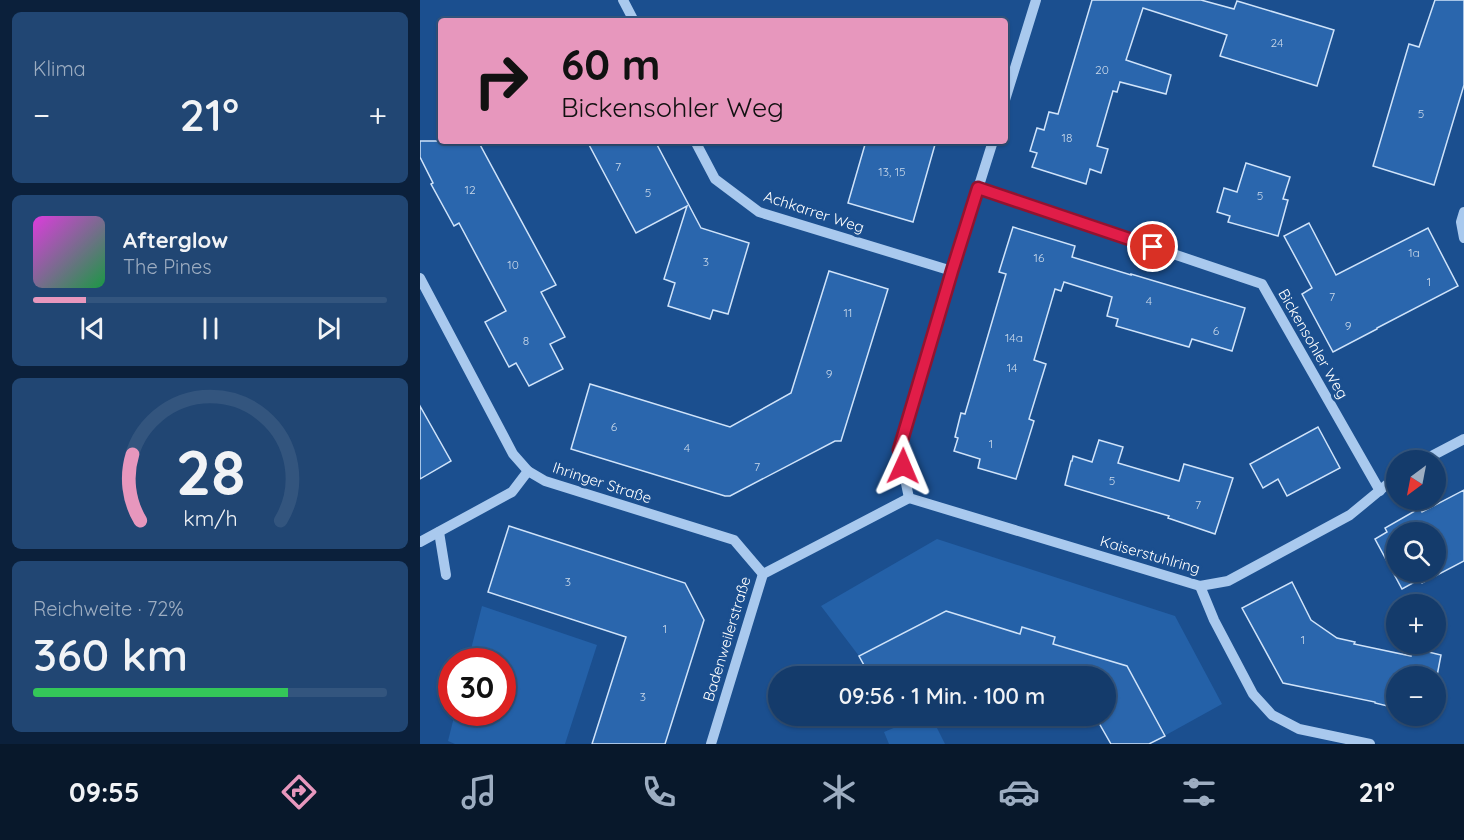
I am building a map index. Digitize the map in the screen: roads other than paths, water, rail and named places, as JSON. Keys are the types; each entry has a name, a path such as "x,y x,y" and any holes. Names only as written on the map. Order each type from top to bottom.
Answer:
{"street":[{"path":"623,0 632,18"},
{"path":"1008,90 1036,0"},
{"name":"Achkarrer Weg","path":"698,144 715,179 759,212 952,271"},
{"path":"909,498 899,450 992,144"},
{"name":"Bickensohler Weg","path":"978,188 1262,284 1380,490"},
{"path":"1464,212 1461,222 1464,238"},
{"name":"Ihringer Straße","path":"420,278 513,454 528,471 545,481 734,540 763,574"},
{"path":"1443,450 1464,439"},
{"path":"420,542 512,492 528,471"},
{"name":"Kaiserstuhlring","path":"909,498 1200,586 1228,581 1238,576 1350,515 1386,485"},
{"name":"Badenweilerstraße","path":"711,744 763,574 909,498"},
{"path":"439,532 446,575"},
{"path":"1200,586 1214,620 1253,694 1272,715 1299,729 1370,744"}]}
